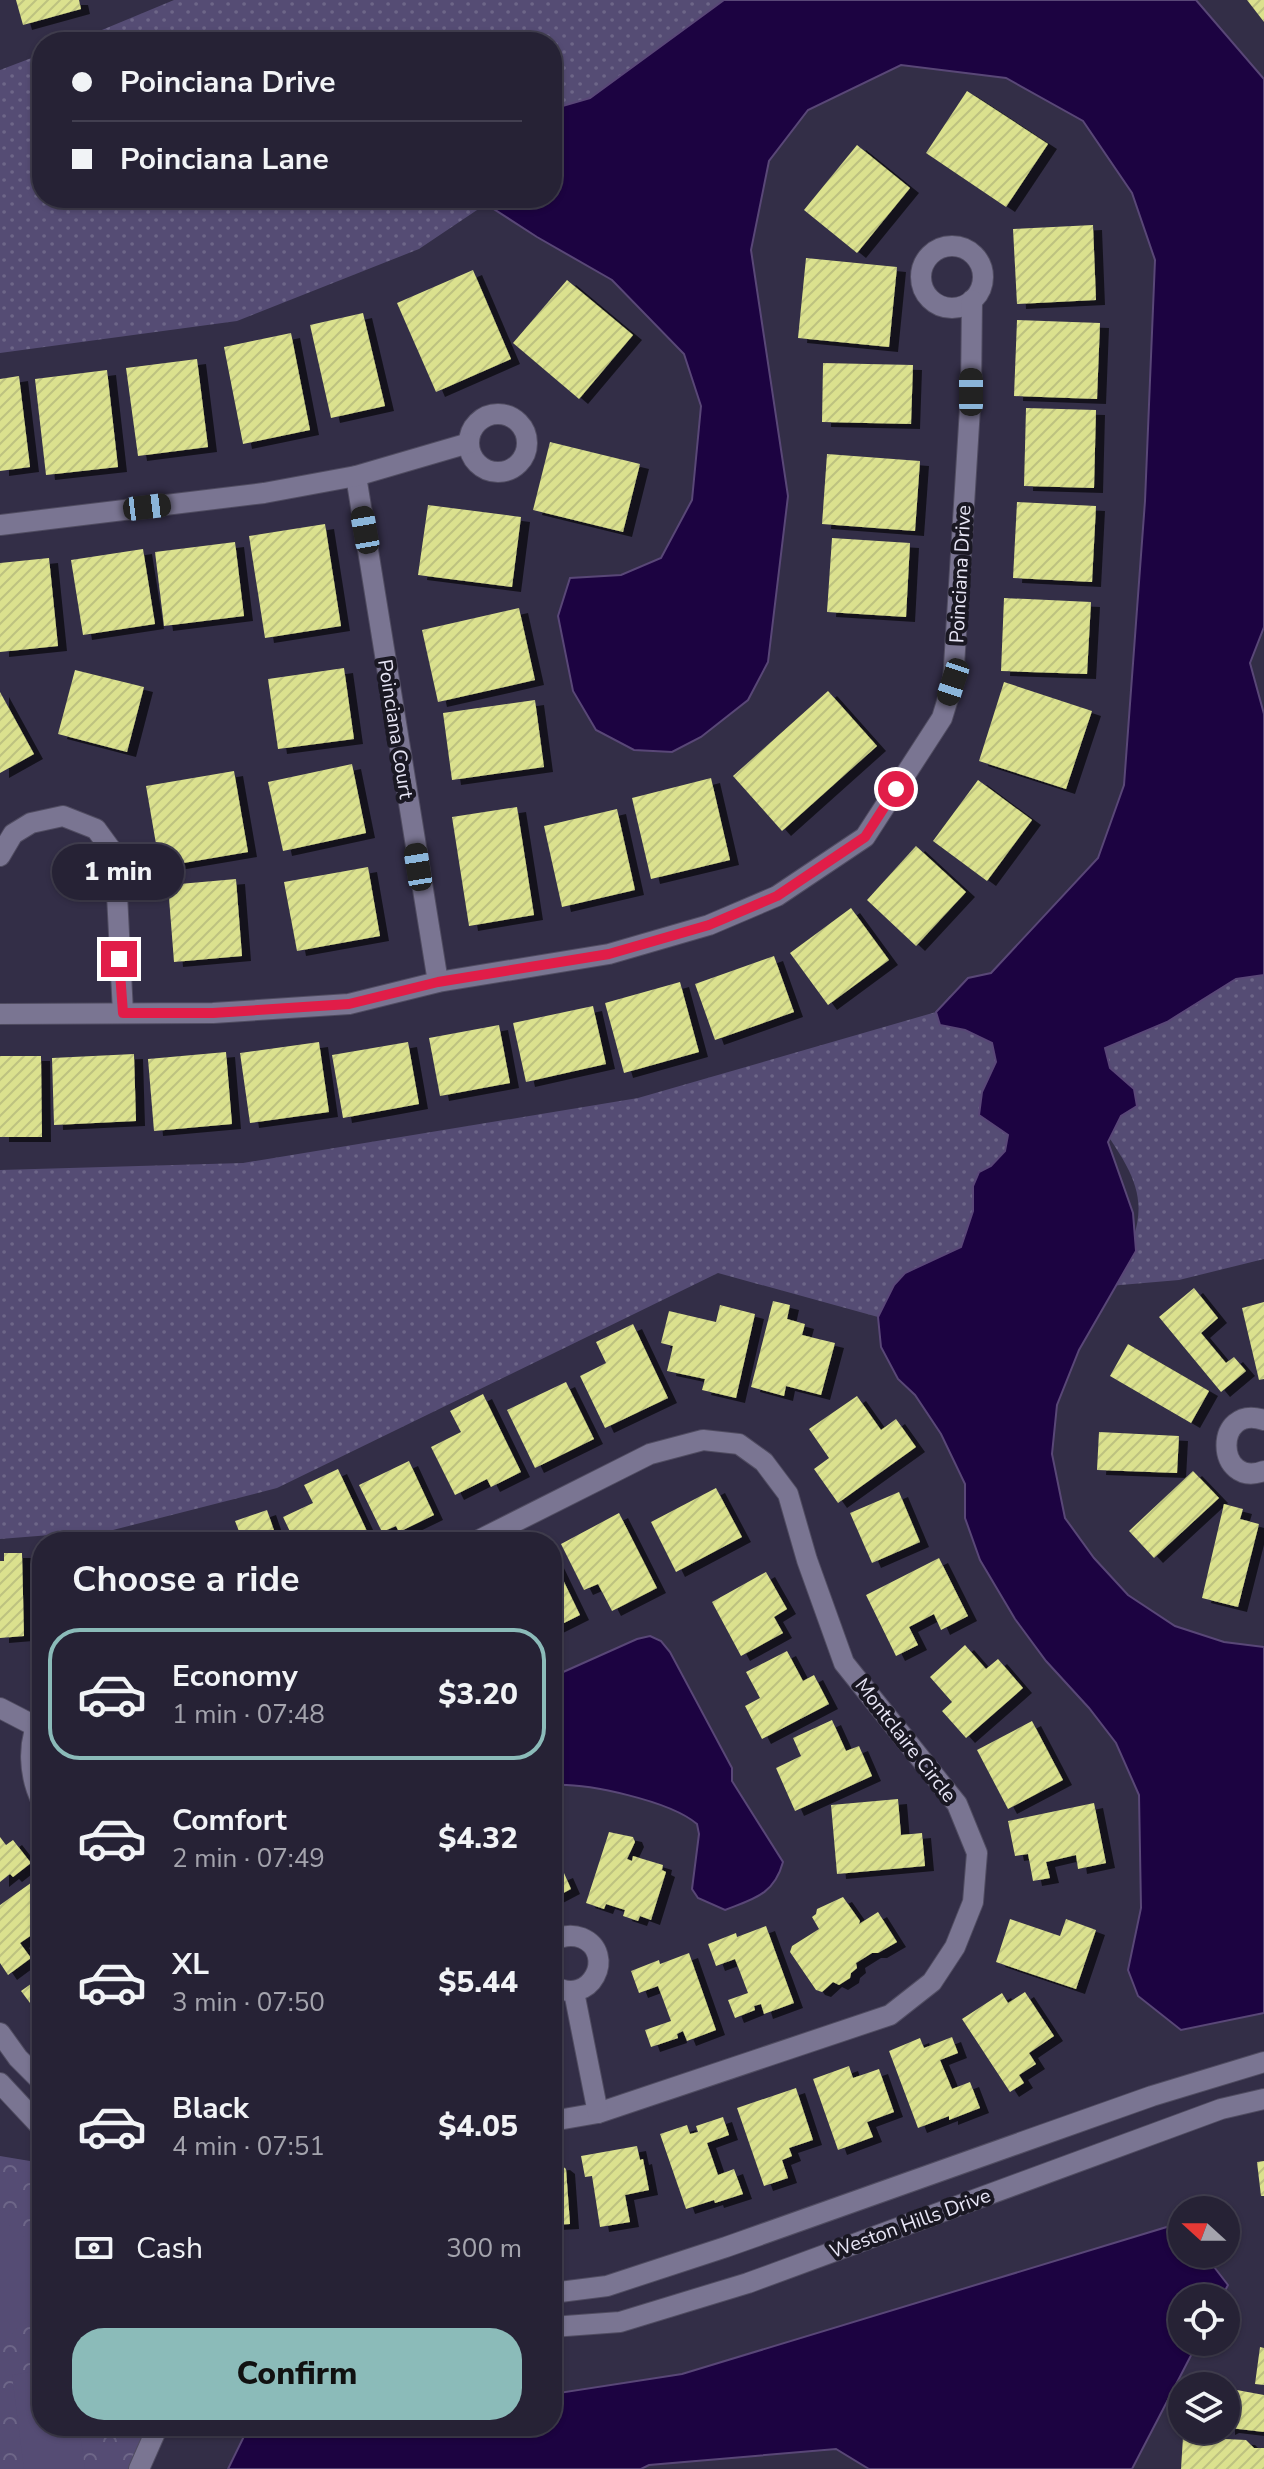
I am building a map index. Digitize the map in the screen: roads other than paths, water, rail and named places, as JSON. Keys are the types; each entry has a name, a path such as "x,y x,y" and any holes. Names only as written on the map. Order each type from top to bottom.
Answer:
{"street":[{"name":"Poinciana Drive","path":"0,1014 213,1013 349,1004 438,982 609,954 709,925 777,896 865,837 942,718 953,682 971,392 972,300"},
{"path":"0,525 264,493 356,476 469,443"},
{"name":"Poinciana Court","path":"356,476 438,982"},
{"path":"0,856 13,834 31,823 63,816 96,829 115,855 123,1013"},
{"path":"1264,1420 1248,1418 1238,1422 1226,1440 1230,1461 1238,1469 1248,1474 1264,1471"},
{"name":"Montclaire Circle","path":"495,1532 650,1454 703,1440 739,1444 764,1462 788,1494 807,1560 844,1663 957,1804 977,1853 973,1902 955,1947 932,1982 890,2015 598,2113 562,2119"},
{"path":"0,1708 32,1719"},
{"path":"32,1749 32,1769"},
{"path":"562,1937 577,1936 587,1941 595,1949 598,1959 598,1971 585,1988 574,1992 562,1990"},
{"path":"574,1992 598,2113"},
{"path":"0,2033 32,2072"},
{"name":"Weston Hills Drive","path":"562,2292 622,2282 1152,2096 1264,2062"},
{"path":"0,2083 32,2117"},
{"name":"Weston Hills Drive","path":"562,2326 620,2322 748,2283 1221,2109 1264,2099"},
{"path":"139,2469 154,2436"}]}
